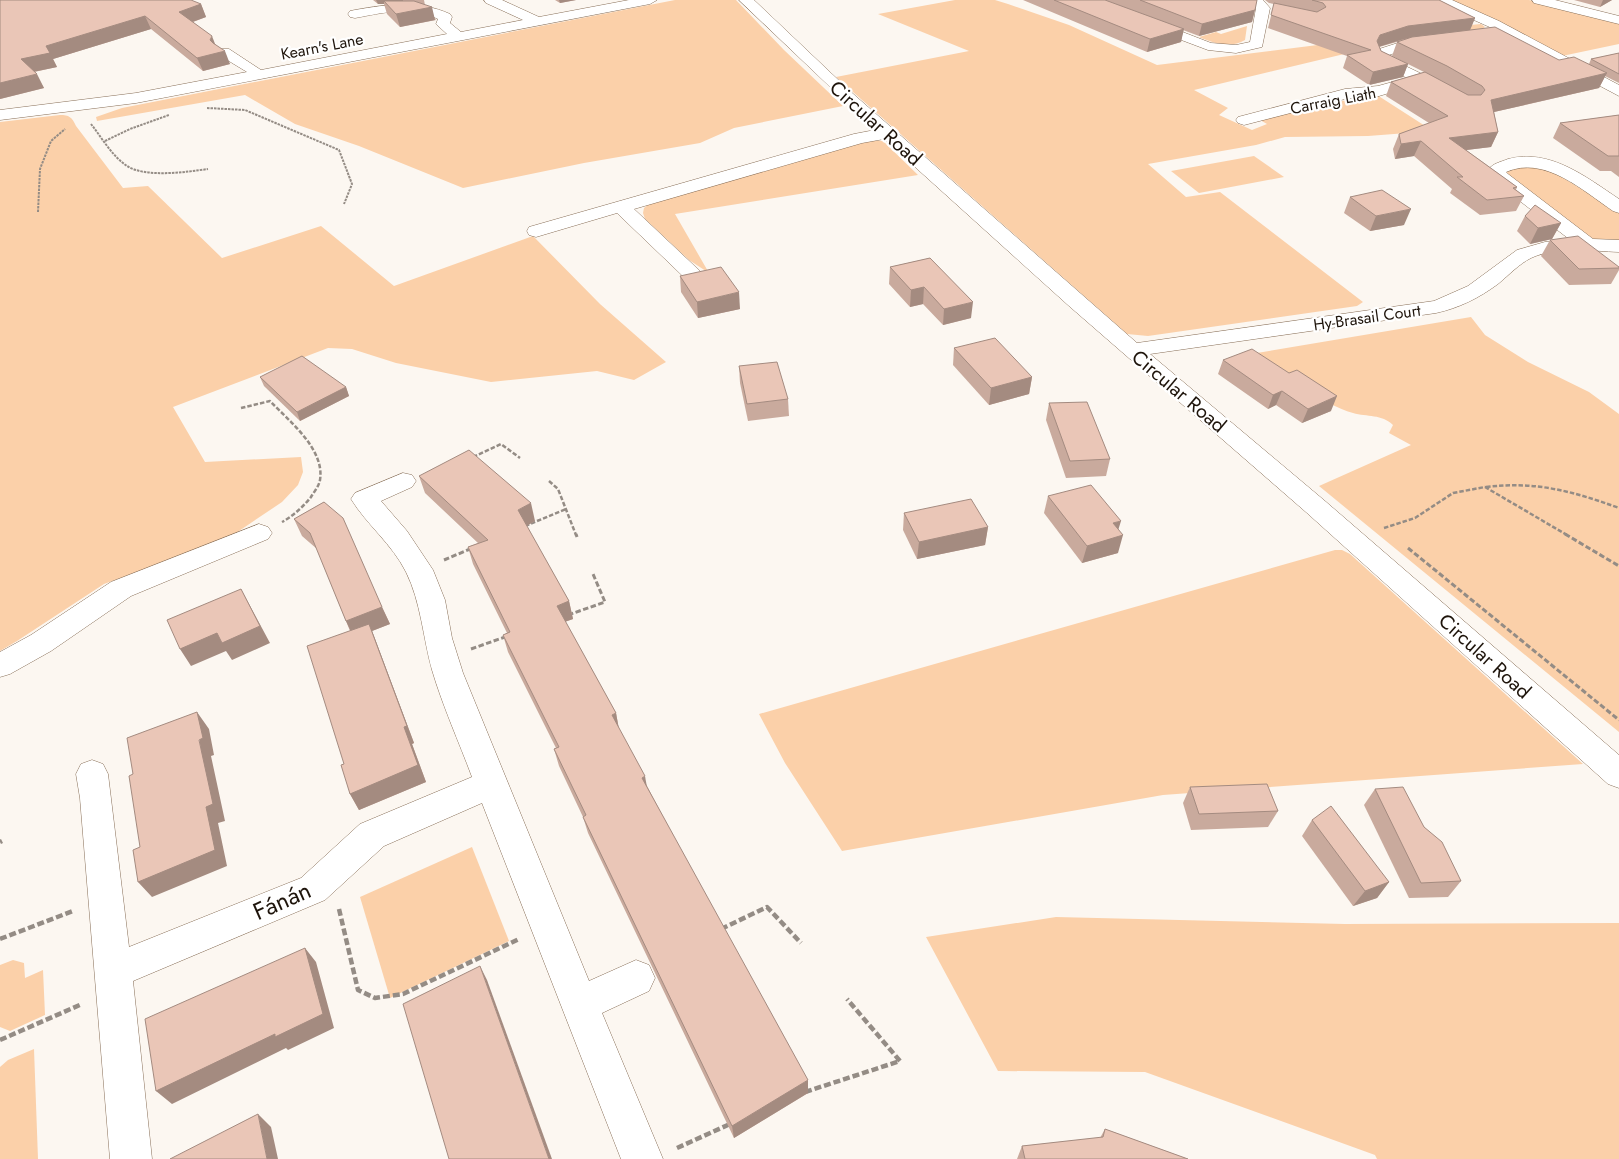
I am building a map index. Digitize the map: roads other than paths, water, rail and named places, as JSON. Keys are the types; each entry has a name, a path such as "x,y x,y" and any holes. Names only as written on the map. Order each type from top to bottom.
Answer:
{"street":[{"path":"490,0 538,22"},
{"name":"Kearn's Lane","path":"0,115 21,108 85,113 113,96 258,76 650,0"},
{"name":"Circular Road","path":"746,0 887,133 1132,350 1316,507 1619,774"},
{"path":"1088,0 1201,44 1223,49 1250,47 1257,44 1260,4 1280,12"},
{"path":"1441,0 1507,32 1619,91"},
{"path":"1539,0 1619,20"},
{"path":"355,14 412,4 435,10 445,18 443,24"},
{"path":"426,27 443,24"},
{"path":"443,24 458,37"},
{"name":"Carraig Liath","path":"1460,100 1388,63 1382,59 1381,53 1386,49 1404,45 1507,32"},
{"path":"224,52 254,70 258,76"},
{"name":"Carraig Liath","path":"1242,119 1345,94 1378,91 1422,79"},
{"path":"536,231 860,138 887,133"},
{"path":"1588,245 1500,177 1497,170 1528,160 1544,163 1556,167 1619,207"},
{"path":"621,207 695,277"},
{"name":"Hy-Brasail Court","path":"1132,350 1436,307 1469,294 1485,284 1507,265 1530,252 1550,248 1588,245 1619,246"},
{"path":"403,481 364,499 398,537 419,570 432,600 438,638 490,784 642,1159"},
{"path":"0,666 41,642 121,589 259,533"},
{"path":"92,774 96,798 131,1159"},
{"name":"Fánán","path":"114,981 313,890 372,835 490,784"},
{"path":"579,1004 636,978"}]}
